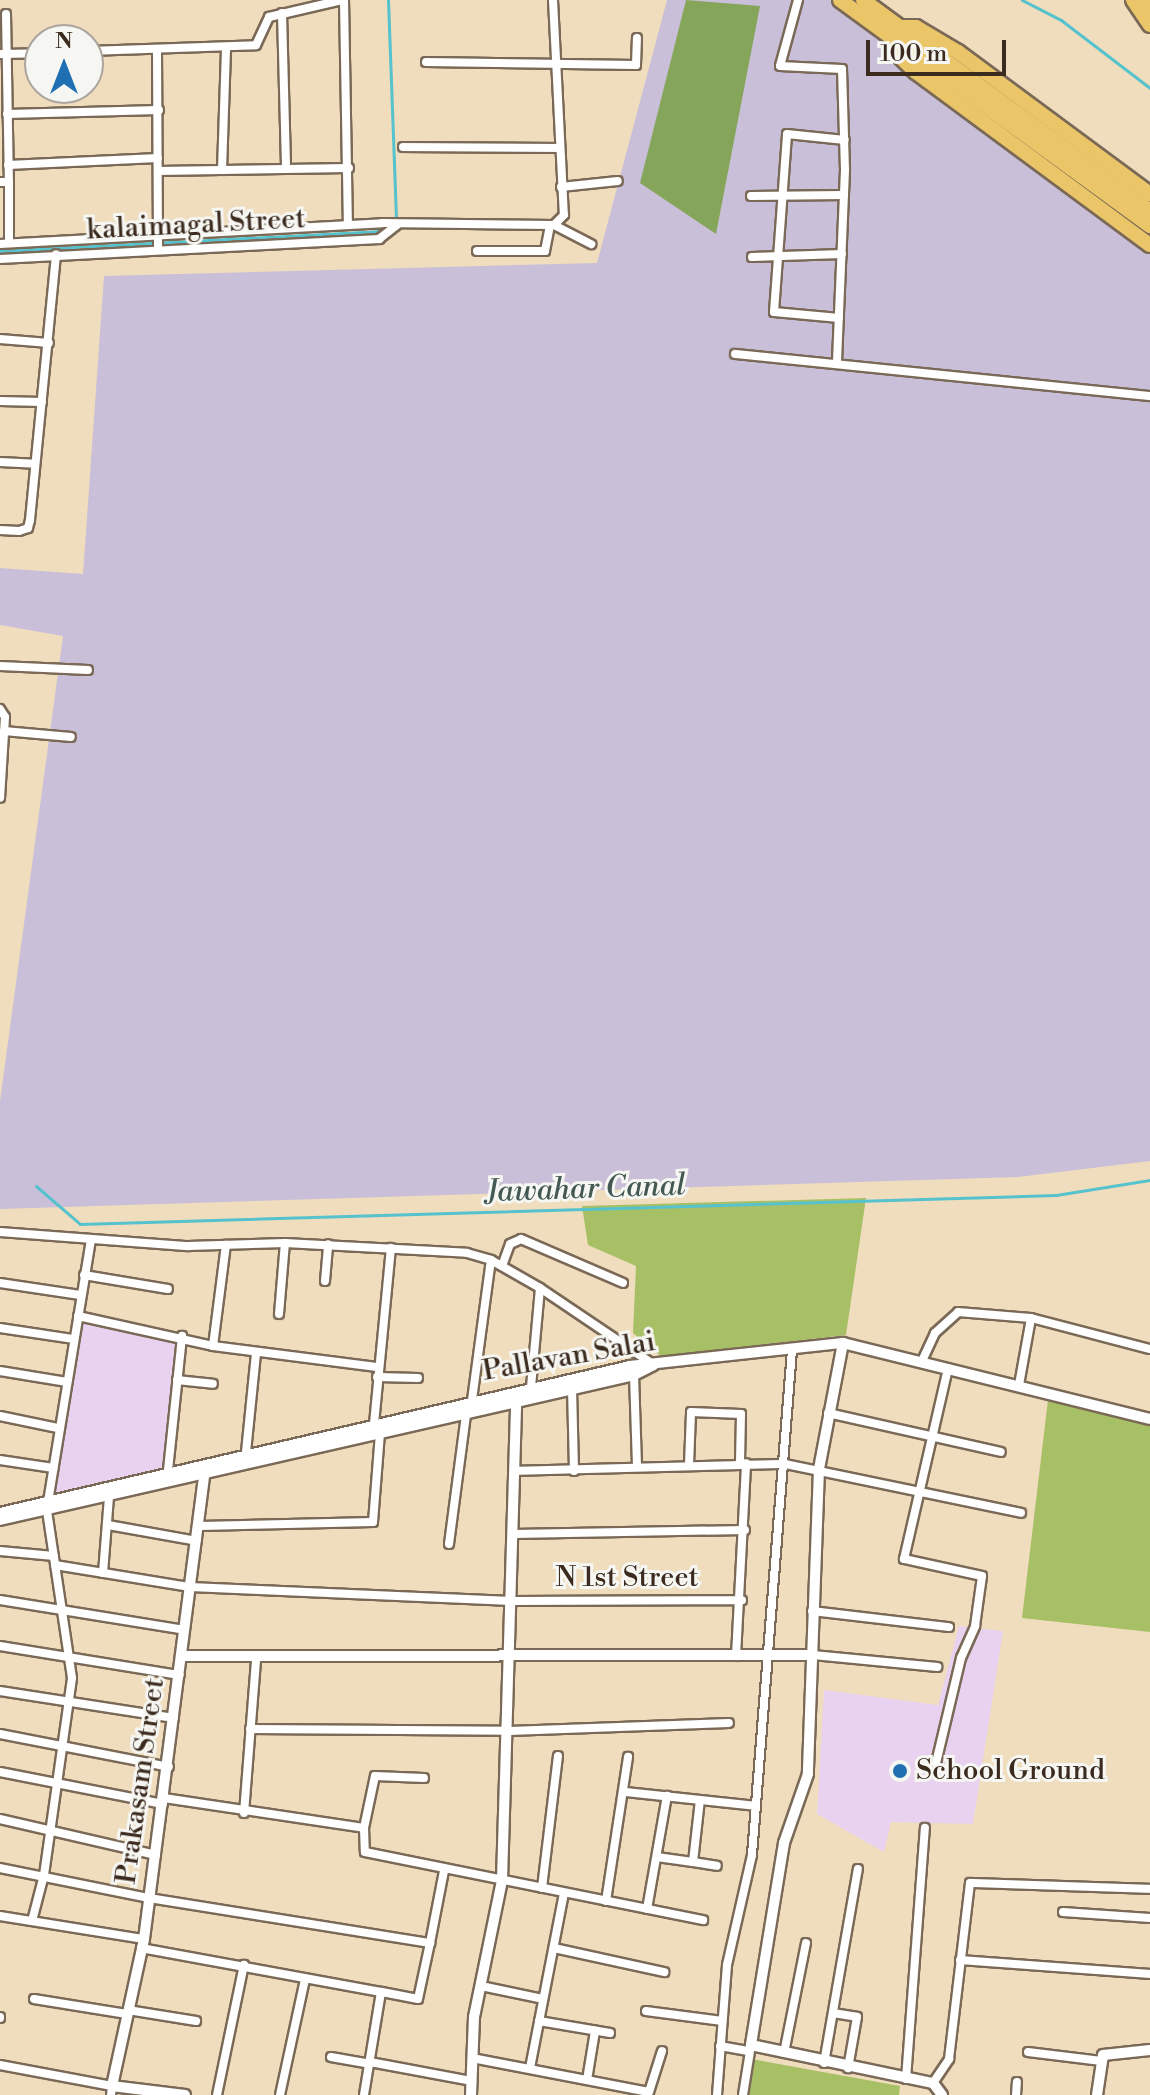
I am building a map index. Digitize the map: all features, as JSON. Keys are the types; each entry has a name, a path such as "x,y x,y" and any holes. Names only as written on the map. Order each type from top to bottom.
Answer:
{"main road":[{"path":"840,0 897,33 1046,143 1150,226"},
{"path":"863,0 897,33"},
{"path":"1133,0 1150,25"},
{"path":"1145,0 1150,8"},
{"path":"897,33 916,27 958,52 1150,194"},
{"path":"897,33 895,52 916,72 1150,245"},
{"path":"1046,143 1150,211"}],"street":[{"path":"104,51 256,45 269,17 343,0 348,225"},
{"path":"477,251 545,251 552,225 564,215 558,148 553,0"},
{"path":"798,0 780,66 842,69 845,140 837,363"},
{"path":"282,13 286,169"},
{"path":"5,244 4,182 8,165 3,54 6,14"},
{"path":"426,62 636,65 637,38"},
{"path":"222,170 226,47"},
{"path":"157,51 158,249"},
{"path":"3,54 24,53"},
{"path":"7,114 159,110"},
{"path":"839,318 774,312 787,134 845,140"},
{"path":"403,147 558,148"},
{"path":"8,165 158,158"},
{"path":"158,171 349,168"},
{"path":"561,187 618,181"},
{"path":"1131,181 1150,185"},
{"path":"751,196 844,195"},
{"name":"kalaimagal Street","path":"0,530 28,528 56,254 379,239 390,224"},
{"name":"kalaimagal Street","path":"5,244 348,225 552,225"},
{"path":"552,225 591,244"},
{"path":"0,259 56,254"},
{"path":"752,257 842,254"},
{"path":"0,339 49,343"},
{"path":"735,354 1150,396"},
{"path":"0,401 42,402"},
{"path":"0,462 35,464"},
{"path":"0,666 88,670"},
{"path":"0,709 4,731 0,797"},
{"path":"4,731 71,737"},
{"path":"0,1232 226,1245 328,1244 491,1260 540,1288 654,1365 634,1375 109,1496 48,1506 0,1520"},
{"path":"32,1921 44,1875 70,1704 69,1658 48,1506 58,1428 91,1239"},
{"path":"502,1266 510,1244 521,1239 623,1283"},
{"path":"279,1314 285,1243"},
{"path":"325,1281 328,1244"},
{"path":"213,1346 226,1245"},
{"path":"374,1424 377,1367 391,1248"},
{"path":"472,1400 491,1260"},
{"path":"84,1275 168,1289"},
{"path":"0,1283 80,1295"},
{"path":"531,1387 540,1288"},
{"path":"922,1361 935,1333 958,1312 1031,1318 1150,1349"},
{"path":"78,1316 182,1336 213,1346 377,1367"},
{"path":"1019,1385 1031,1318"},
{"path":"0,1328 74,1339"},
{"path":"168,1470 182,1336"},
{"path":"743,2095 784,1843 808,1774 819,1469 843,1343"},
{"name":"Pallavan Salai","path":"0,1510 48,1506 168,1470 531,1387 654,1365 843,1343 1150,1419"},
{"path":"717,2095 727,1965 752,1855 792,1350"},
{"path":"246,1452 256,1353"},
{"path":"936,1763 961,1658 975,1626 982,1576 904,1559 948,1368"},
{"path":"0,1371 67,1382"},
{"path":"634,1375 637,1467"},
{"path":"377,1377 418,1378"},
{"path":"177,1380 213,1384"},
{"path":"572,1388 574,1471"},
{"path":"471,2095 481,1986 502,1880 509,1731 516,1402"},
{"path":"689,1465 691,1412 741,1414 745,1530 736,1656"},
{"path":"828,1413 1001,1452"},
{"path":"449,1544 466,1414"},
{"path":"0,1416 58,1428"},
{"path":"200,1526 373,1522 380,1434"},
{"path":"0,1460 53,1468"},
{"path":"514,1471 785,1464 1021,1513"},
{"name":"Prakasam Street","path":"112,2091 143,1944 169,1767 204,1474"},
{"path":"103,1573 109,1496"},
{"path":"108,1525 197,1541"},
{"path":"513,1534 745,1530"},
{"name":"N 1st Street","path":"0,1551 54,1560 103,1573 190,1587 512,1601 742,1600"},
{"path":"0,1600 185,1630"},
{"path":"812,1611 949,1627"},
{"path":"0,1646 180,1675"},
{"path":"183,1656 510,1659 770,1658 813,1655 937,1667"},
{"path":"244,1813 256,1659"},
{"path":"0,1691 174,1718"},
{"path":"250,1729 509,1731 729,1723"},
{"path":"0,1734 169,1767"},
{"path":"542,1888 558,1756"},
{"path":"606,1901 628,1757"},
{"path":"0,1772 164,1801 364,1828"},
{"path":"424,1778 375,1776 364,1828 365,1852 444,1871 703,1920"},
{"path":"625,1792 755,1806"},
{"path":"647,1909 667,1796"},
{"path":"693,1862 700,1800"},
{"path":"0,1819 51,1828 156,1855"},
{"path":"906,2079 925,1828"},
{"path":"657,1857 717,1866"},
{"path":"0,1868 149,1898 430,1943"},
{"path":"824,2063 858,1869"},
{"path":"0,1916 418,1999 444,1871"},
{"path":"933,2083 949,2059 970,1883 1150,1889"},
{"path":"530,2068 564,1893"},
{"path":"1063,1912 1150,1918"},
{"path":"784,2053 806,1943"},
{"path":"554,1948 664,1972"},
{"path":"960,1960 1150,1974"},
{"path":"217,2095 244,1965"},
{"path":"280,2095 305,1979"},
{"path":"481,1986 543,1999"},
{"path":"364,2095 381,1992"},
{"path":"34,1999 196,2021"},
{"path":"646,2011 722,2021"},
{"path":"833,2013 857,2017 848,2068"},
{"path":"539,2021 610,2033"},
{"path":"587,2080 595,2031"},
{"path":"720,2046 784,2053 933,2083 942,2095"},
{"path":"1097,2095 1101,2061 1112,2052 1150,2050"},
{"path":"472,2058 649,2094 662,2051"},
{"path":"1028,2052 1101,2061"},
{"path":"331,2057 472,2081"},
{"path":"0,2065 112,2091 185,2095"},
{"path":"1016,2095 1017,2082"}],"shaded area":[{"path":"667,0 830,0 1150,246 1150,1161 1018,1177 0,1209 0,1101 63,636 0,625 0,568 83,574 104,276 597,263"},
{"path":"80,1318 182,1336 166,1468 51,1499"},
{"name":"School Ground","path":"959,1626 1003,1631 973,1824 891,1822 884,1852 817,1814 824,1690 938,1705"}],"green space":[{"path":"686,0 760,6 716,234 640,183"},
{"path":"866,1198 846,1335 661,1356 633,1333 636,1266 588,1245 582,1206"},
{"path":"1048,1400 1150,1425 1150,1632 1022,1618"},
{"path":"751,2059 900,2086 899,2095 749,2095"}],"waterway":[{"path":"388,0 396,217 391,221"},
{"path":"1022,0 1061,20 1150,88"},
{"path":"0,251 377,231 385,226"},
{"name":"Jawahar Canal","path":"36,1186 80,1224 1056,1195 1150,1180"}],"place":[{"name":"School Ground","path":"900,1771"}]}
